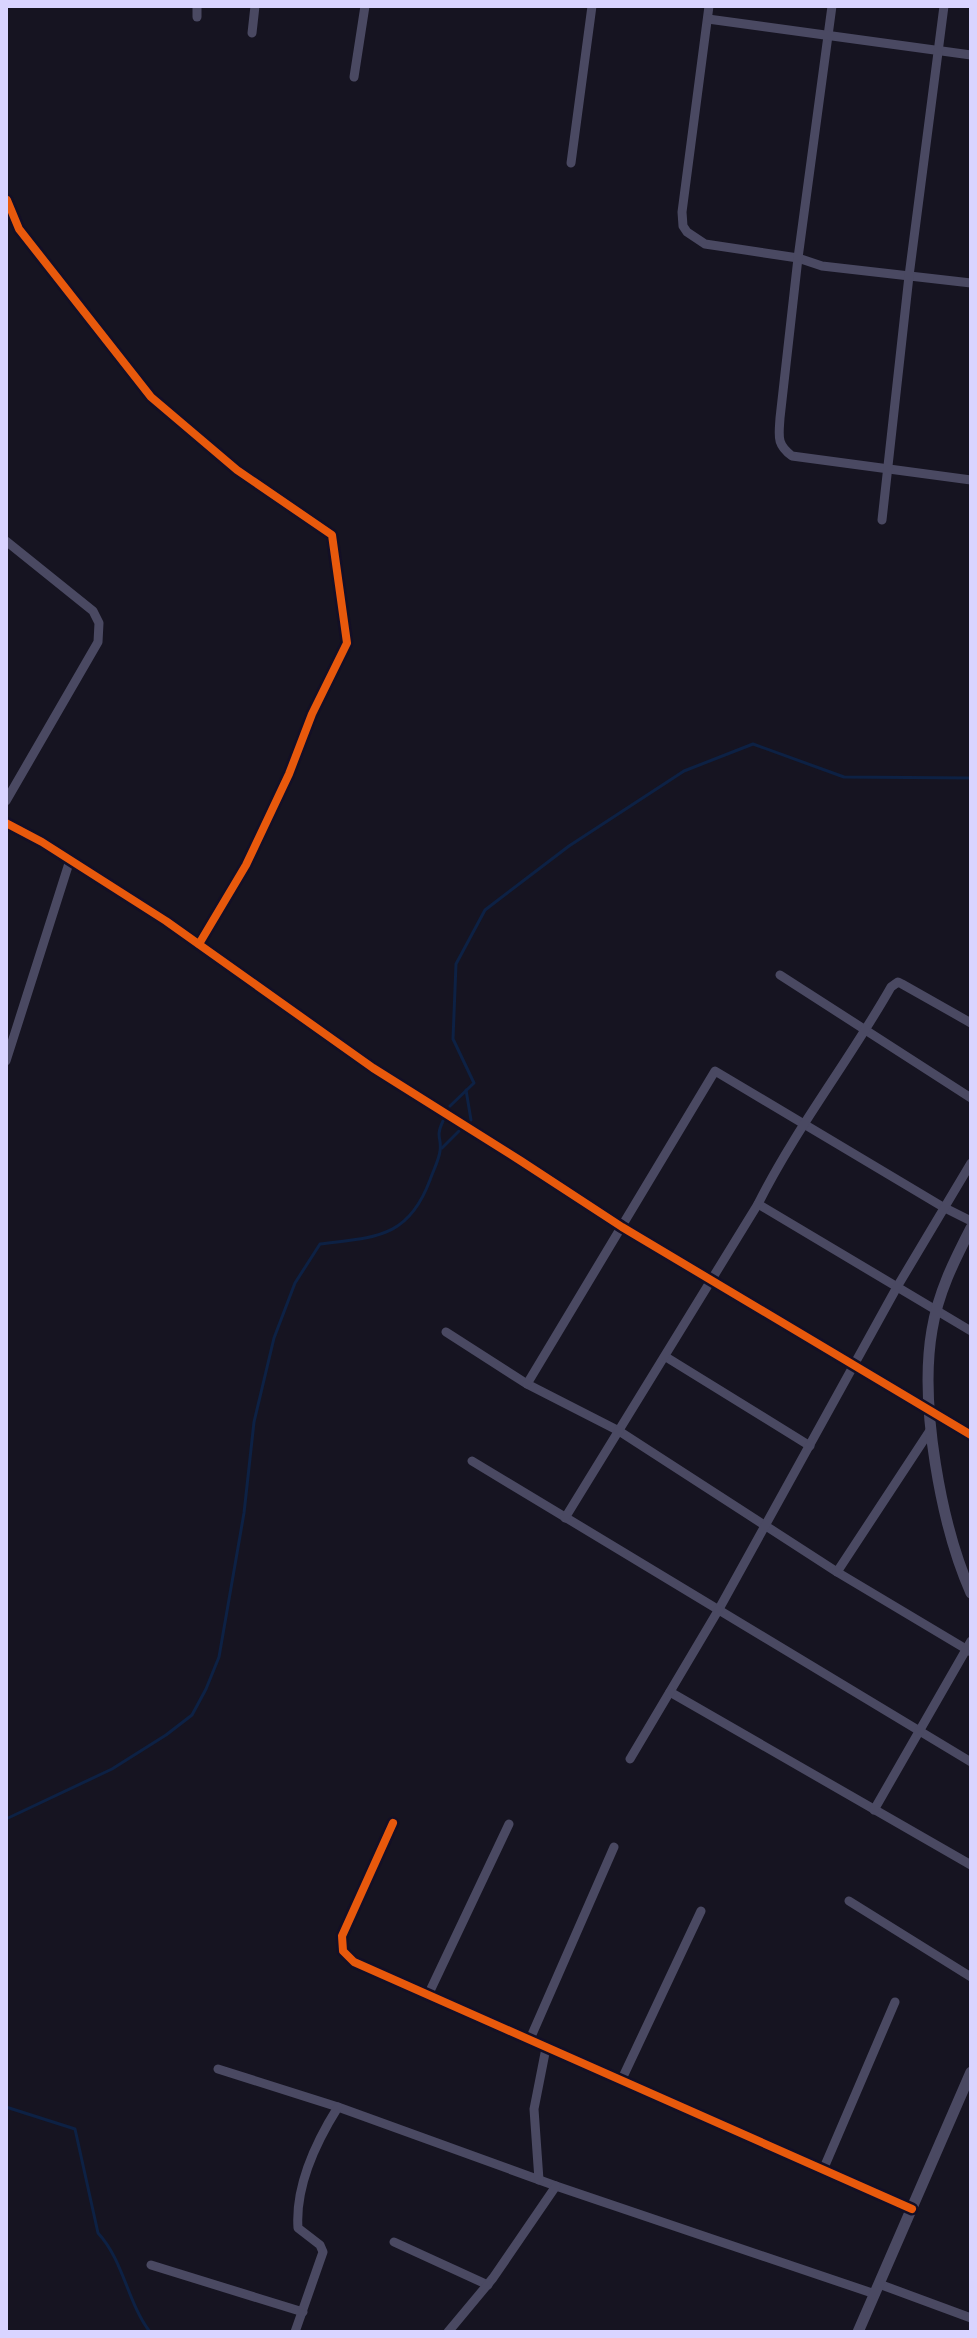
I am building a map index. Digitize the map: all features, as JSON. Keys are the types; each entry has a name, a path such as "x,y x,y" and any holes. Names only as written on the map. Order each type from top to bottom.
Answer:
{"street":[{"path":"197,6 197,17"},
{"path":"252,33 255,6"},
{"path":"354,77 365,6"},
{"path":"571,163 592,6"},
{"path":"832,6 798,258 779,435 782,448 792,456 971,480"},
{"path":"882,520 909,276 944,6"},
{"path":"707,7 708,19 682,212 683,226 691,236 705,244 798,258 822,266 971,283"},
{"path":"708,19 971,55"},
{"path":"7,200 19,229 151,397 237,470 332,535 347,643 312,714 289,774 246,865 199,944"},
{"path":"6,541 93,611 99,623 98,642 6,801"},
{"path":"6,823 70,860 199,944 373,1068 622,1227 971,1435"},
{"path":"6,1061 70,860"},
{"path":"780,975 971,1098"},
{"path":"565,1518 666,1357 758,1204 777,1166 866,1031 891,987 898,982 971,1023"},
{"path":"527,1384 715,1071 971,1221"},
{"path":"630,1759 719,1609 897,1287 971,1163"},
{"path":"758,1204 971,1331"},
{"path":"971,1228 950,1270 936,1311 929,1351 931,1429 950,1527 971,1593"},
{"path":"446,1332 527,1384 619,1431 837,1572 969,1647 874,1810"},
{"path":"666,1357 810,1446"},
{"path":"837,1572 931,1429"},
{"path":"472,1461 971,1762"},
{"path":"670,1692 971,1865"},
{"path":"393,1823 342,1936 343,1951 354,1962 912,2209"},
{"path":"429,1993 509,1824"},
{"path":"530,2039 614,1847"},
{"path":"849,1901 971,1977"},
{"path":"621,2081 701,1911"},
{"path":"823,2170 895,2002"},
{"path":"539,2180 534,2109 546,2048"},
{"path":"218,2069 338,2107 556,2186 971,2318"},
{"path":"858,2332 971,2072"},
{"path":"295,2332 323,2252 320,2245 298,2228 297,2217 308,2166 320,2136 338,2107"},
{"path":"448,2332 488,2285 556,2186"},
{"path":"394,2242 488,2285"},
{"path":"151,2265 303,2312"}],"waterway":[{"path":"450,1106 474,1083 453,1039 456,964 485,910 569,846 684,771 753,744 844,777 971,778"},
{"path":"466,1090 471,1120"},
{"path":"6,1819 112,1769 192,1715 219,1657 244,1513 254,1422 274,1338 295,1283 320,1244 387,1232 411,1214 437,1162 439,1131 443,1121"},
{"path":"442,1148 459,1131"},
{"path":"6,2107 75,2129 98,2233 114,2256 150,2332"}],"cycle path":[{"path":"7,200 19,229 151,397 237,470 332,535 347,643 312,714 289,774 246,865 199,944"},
{"path":"6,823 42,842 166,921 373,1068 622,1227 971,1435"},
{"path":"393,1823 342,1936 343,1951 354,1962 912,2209"}]}
